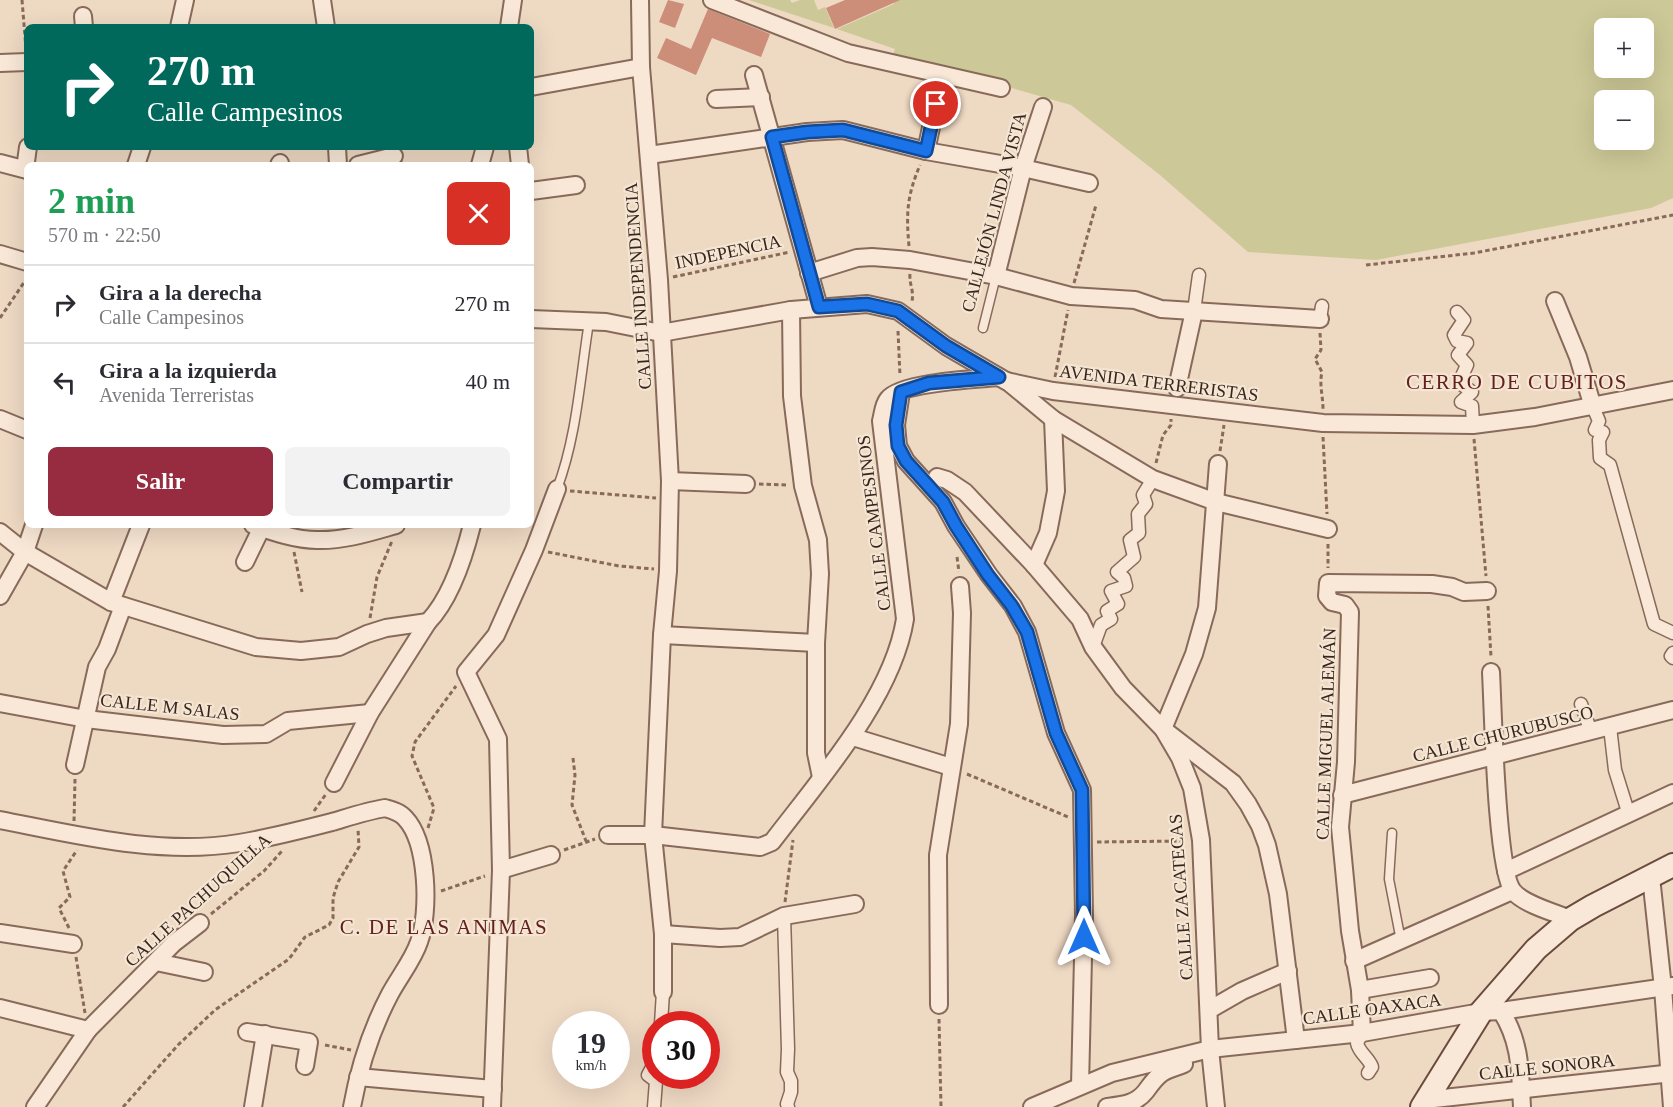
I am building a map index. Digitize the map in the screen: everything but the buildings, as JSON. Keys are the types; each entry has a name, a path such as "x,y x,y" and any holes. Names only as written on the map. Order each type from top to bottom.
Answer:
{"main road":[{"path":"1423,1103 1536,950 1570,919 1673,865"}],"street":[{"path":"180,24 185,0"},
{"path":"322,0 326,24"},
{"path":"509,24 513,0"},
{"name":"CALLE INDEPENDENCIA","path":"640,0 641,67 659,280 670,481 668,570 662,635 653,835 663,934 662,1011"},
{"path":"712,0 848,53 1002,88"},
{"path":"0,63 24,62"},
{"path":"534,86 641,67"},
{"path":"754,75 819,307"},
{"path":"716,99 761,97"},
{"path":"926,151 936,104"},
{"name":"CALLEJÓN LINDA VISTA","path":"996,276 1023,168 1043,106"},
{"path":"649,155 807,132 843,130 926,151 1023,168 1089,183"},
{"path":"370,162 394,156"},
{"path":"0,163 24,169"},
{"path":"534,191 576,185"},
{"path":"0,255 24,261"},
{"path":"809,273 857,258 872,257 910,260 996,276 1071,296 1135,300 1161,309 1321,312"},
{"path":"1177,388 1194,311 1199,275"},
{"path":"1555,301 1578,357 1599,421 1595,430 1603,432 1599,441 1600,458 1610,465 1654,624 1673,633"},
{"name":"AVENIDA TERRERISTAS","path":"661,333 791,310 867,304 902,314 946,346 1003,379 1053,391 1323,423 1473,425 1593,407 1673,390"},
{"path":"791,310 792,396 803,486 818,540 820,574 816,643 816,753 821,777"},
{"path":"1457,312 1464,320 1454,335 1457,341 1467,343 1458,355 1467,365 1461,384 1472,392 1461,402 1472,406 1473,425"},
{"path":"534,319 606,322 661,333"},
{"path":"1080,1086 1084,915 1082,790 1056,733 1027,632 1012,606 956,526 943,502 910,467 898,446 896,425 901,392 929,383 1003,379 1053,419 1152,479 1216,502 1328,529"},
{"name":"CALLE CAMPESINOS","path":"608,836 653,835 760,847 772,842 853,737 882,686 902,638 905,619 882,421 884,405 890,396 901,392"},
{"path":"0,419 24,429"},
{"path":"1034,565 1048,533 1056,491 1053,419"},
{"path":"1163,729 1194,654 1207,608 1218,464"},
{"path":"937,477 947,480 965,492 1034,565 1080,619 1093,647 1123,688 1163,729 1233,783 1248,804 1260,825 1272,864 1278,894 1296,1040"},
{"path":"1093,647 1101,625 1111,620 1107,611 1118,604 1111,591 1126,586 1124,578 1117,572 1134,557 1130,540 1139,533 1138,514 1146,504 1143,495 1152,479"},
{"path":"670,481 746,484"},
{"path":"492,1107 501,870 498,739 466,672 496,635 534,550 557,489"},
{"path":"0,596 25,552 33,528"},
{"path":"75,765 97,667 107,649 117,604 140,528"},
{"path":"245,562 258,528"},
{"path":"265,528 291,536 317,540 395,530"},
{"path":"334,783 370,713 428,621 439,610 464,556 471,528"},
{"path":"0,532 25,552 117,604 256,647 301,651 339,647 386,628 428,621"},
{"name":"CALLE MIGUEL ALEMÁN","path":"1368,1073 1372,1068 1370,1062 1358,1049 1357,1043 1362,1033 1360,990 1354,962 1340,827 1346,762 1350,612 1345,604 1332,602 1327,596 1328,583 1432,584 1464,592 1487,591"},
{"path":"939,1005 938,855 959,724 962,613 960,586"},
{"path":"662,635 816,643"},
{"path":"1673,653 1671,656 1673,658"},
{"path":"1491,672 1495,757 1506,870 1512,891 1525,900 1570,919"},
{"name":"CALLE M SALAS","path":"0,703 86,719 222,735 266,734 288,721 370,713"},
{"path":"1581,704 1591,732"},
{"name":"CALLE CHURUBUSCO","path":"1342,795 1673,710"},
{"path":"1610,727 1615,770 1629,815"},
{"name":"CALLE ZACATECAS","path":"1163,729 1180,758 1192,788 1201,840 1211,1053 1216,1107"},
{"path":"853,737 951,767"},
{"path":"1506,870 1673,793"},
{"path":"0,820 74,835 153,846 194,847 237,844 385,808 405,818 416,837 427,896 419,943 389,996 364,1053 352,1107"},
{"path":"501,870 551,855"},
{"path":"1651,877 1668,987 1672,1107"},
{"path":"1354,962 1512,891"},
{"path":"663,934 740,937 784,916 855,904"},
{"path":"784,916 788,1049 786,1072 791,1081 788,1107"},
{"name":"CALLE PACHUQUILLA","path":"35,1107 88,1030 174,943 200,923"},
{"path":"0,933 72,939"},
{"path":"156,962 204,972"},
{"path":"1209,1010 1242,991 1288,971"},
{"path":"1360,990 1430,978"},
{"name":"CALLE OAXACA","path":"1032,1107 1112,1073 1211,1053 1668,987"},
{"path":"0,1008 88,1030"},
{"path":"1491,1012 1510,1025 1516,1039 1522,1107"},
{"path":"247,1032 309,1042 305,1066"},
{"path":"253,1107 265,1034"},
{"path":"1107,1107 1126,1105 1135,1101 1164,1071 1211,1053"},
{"name":"CALLE SONORA","path":"1423,1103 1521,1089 1671,1073"},
{"path":"358,1077 493,1089"},
{"path":"654,1107 655,1089"}],"lane":[{"name":"CALLEJÓN LINDA VISTA","path":"982,328 996,276"},
{"path":"557,489 568,452 589,321"},
{"path":"1392,833 1389,879 1401,942"}],"path":[{"path":"21,0 24,31"},
{"path":"901,392 902,314 912,305 914,291 909,283 910,189 926,151"},
{"path":"1053,391 1071,296 1096,205"},
{"path":"1366,265 1474,253 1673,215"},
{"name":"INDEPENCIA","path":"659,280 802,249"},
{"path":"0,318 24,282"},
{"path":"1321,312 1321,350 1315,359 1322,372 1320,381 1323,395 1323,423"},
{"path":"1152,479 1163,435 1171,425 1175,406"},
{"path":"1218,464 1226,413"},
{"path":"1473,425 1479,502"},
{"path":"746,484 803,486"},
{"path":"557,489 669,499"},
{"path":"367,634 377,577 395,530"},
{"path":"291,536 302,592"},
{"path":"534,550 619,566 668,570"},
{"path":"416,837 428,827 434,808 412,756 415,742 466,672"},
{"path":"573,758 575,775 572,805 586,841"},
{"path":"75,765 74,835 78,848 63,871 70,897 59,908 72,939 88,1030"},
{"path":"951,767 1083,824"},
{"name":"CALLE PACHUQUILLA","path":"200,923 264,871 301,830 334,783"},
{"path":"123,1107 178,1045 215,1010 289,959 305,937 329,925 333,918 333,898 338,882 359,846 357,815"},
{"path":"784,916 794,845 790,818"},
{"path":"551,855 586,841 608,836"},
{"path":"1082,842 1201,840"},
{"path":"427,896 501,870"},
{"path":"939,1005 941,1107"},
{"path":"309,1042 364,1053"}],"shaded area":[{"path":"749,0 790,0 792,3 800,0 814,0 818,10 825,7 834,28"},
{"path":"893,0 1673,0 1673,198 1651,208 1376,260 1248,252 1160,175 1071,105 960,73 892,57 895,49 837,29 894,4"}],"district":[{"name":"CERRO DE CUBITOS","path":"1517,382"},
{"name":"C. DE LAS ANIMAS","path":"444,927"}],"route":[{"path":"936,104 926,151 843,130 772,137 819,307 867,304 898,311 946,346 999,377 929,383 901,392 896,425 898,446 906,461 943,502 956,526 988,575 1012,606 1027,632 1056,733 1082,790 1084,937"}]}
